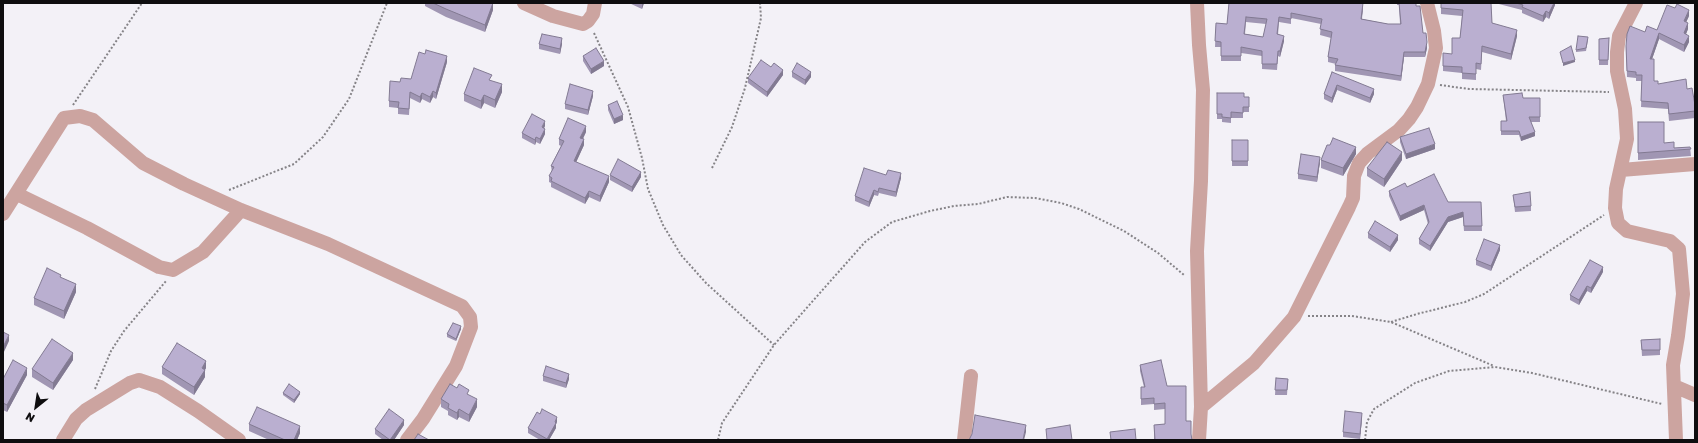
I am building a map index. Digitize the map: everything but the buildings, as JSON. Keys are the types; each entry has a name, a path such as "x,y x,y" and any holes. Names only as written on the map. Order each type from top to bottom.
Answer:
{"street":[{"path":"524,3 553,16 582,24 588,21 593,14 595,3"},
{"path":"1197,3 1198,45 1203,90 1201,181 1197,251 1201,406 1199,440"},
{"path":"1201,406 1254,364 1294,317 1351,203 1354,176 1359,163 1368,153 1410,119 1428,84 1436,48 1434,31 1427,3"},
{"path":"1636,3 1619,36 1617,71 1627,139 1614,208 1618,223 1627,231 1670,241 1679,249 1683,294 1673,365 1676,440"},
{"path":"3,214 64,118 80,116 93,120 143,163 241,210 328,244 462,306 470,317 471,327 461,354 442,390 407,440"},
{"path":"1621,170 1695,164"},
{"path":"17,194 87,228 159,267 173,270 203,252 241,210"},
{"path":"964,440 971,376"},
{"path":"63,440 76,419 86,410 130,383 139,380 160,387 198,411 239,440"},
{"path":"1674,386 1695,395"}],"path":[{"path":"64,118 142,3"},
{"path":"216,198 244,183 294,164 323,137 348,99 387,3"},
{"path":"712,168 732,127 745,88 759,24 760,3"},
{"path":"588,21 628,108 642,158 648,189 663,225 681,256 706,283 774,345"},
{"path":"1428,84 1469,89 1621,92"},
{"path":"718,440 722,423 774,345 865,242 892,222 930,211 1007,198 1035,198 1061,203 1079,209 1124,231 1158,253 1198,285"},
{"path":"1391,322 1465,302 1484,294 1614,208"},
{"path":"95,390 111,351 124,331 149,303 173,270"},
{"path":"1294,317 1352,316 1391,322 1495,367"},
{"path":"1365,440 1367,422 1374,409 1416,383 1449,371 1495,367 1532,373 1674,406"}]}
